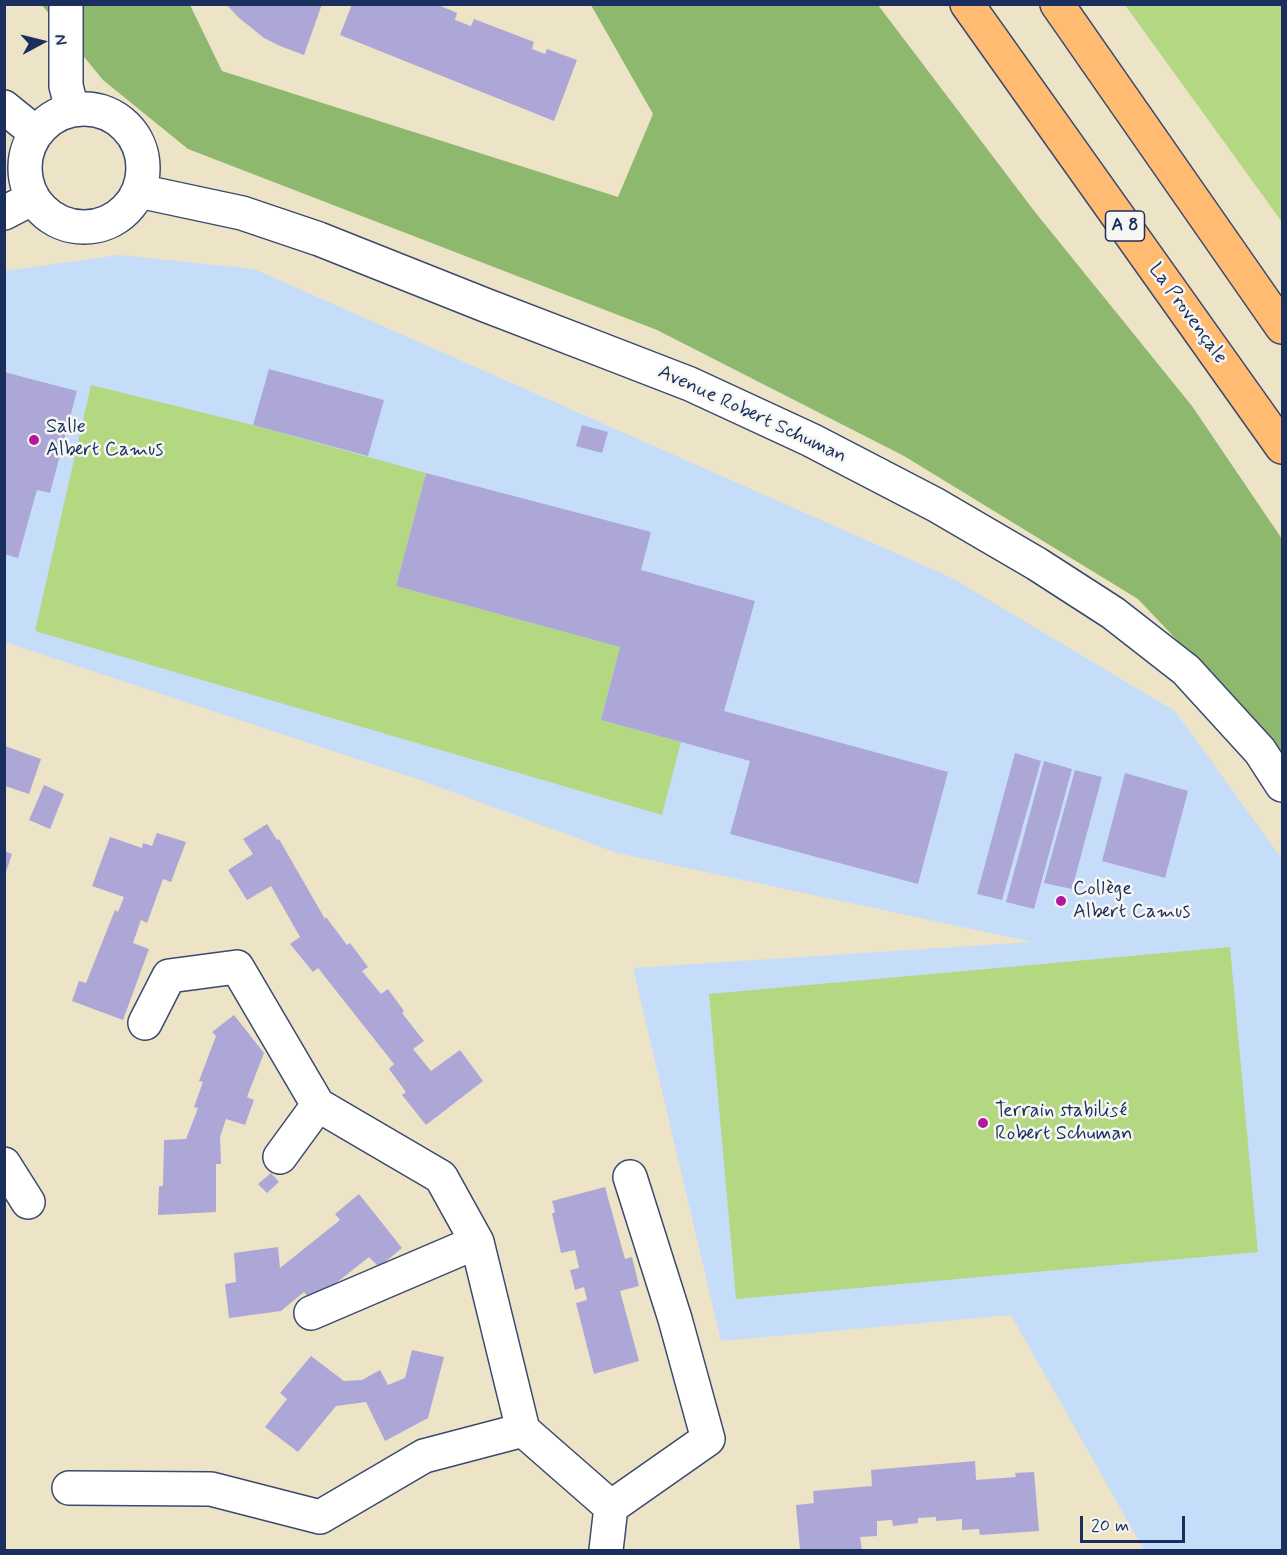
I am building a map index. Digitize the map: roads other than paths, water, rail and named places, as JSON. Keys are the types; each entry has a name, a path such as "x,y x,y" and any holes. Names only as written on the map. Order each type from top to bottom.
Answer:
{"highway":[{"name":"La Provençale","path":"967,4 1282,447"},
{"path":"1057,4 1282,327"}],"street":[{"path":"66,4 66,86 72,109"},
{"path":"4,107 36,133"},
{"path":"72,109 93,109 113,116 130,129 141,148 144,170 139,191 129,207 115,219 98,226 80,227 61,223 45,213 33,198 27,183 25,167 27,151 36,133 43,124 56,115 72,109"},
{"name":"Avenue Robert Schuman","path":"139,191 242,213 319,239 690,384 811,440 936,505 1037,564 1113,613 1186,670 1260,751 1282,784"},
{"path":"4,213 33,198"},
{"path":"145,1023 168,976 237,967 318,1105 441,1177 477,1242 523,1430 611,1507"},
{"path":"280,1157 318,1105"},
{"path":"4,1164 28,1202"},
{"path":"606,1551 611,1507 708,1439 675,1319 630,1177"},
{"path":"311,1313 477,1242"},
{"path":"69,1488 211,1489 320,1517 424,1456 523,1430"}],"place":[{"name":"Salle Albert Camus","path":"34,440"},
{"name":"Collège Albert Camus","path":"1061,901"},
{"name":"Terrain stabilisé Robert Schuman","path":"983,1123"}]}
